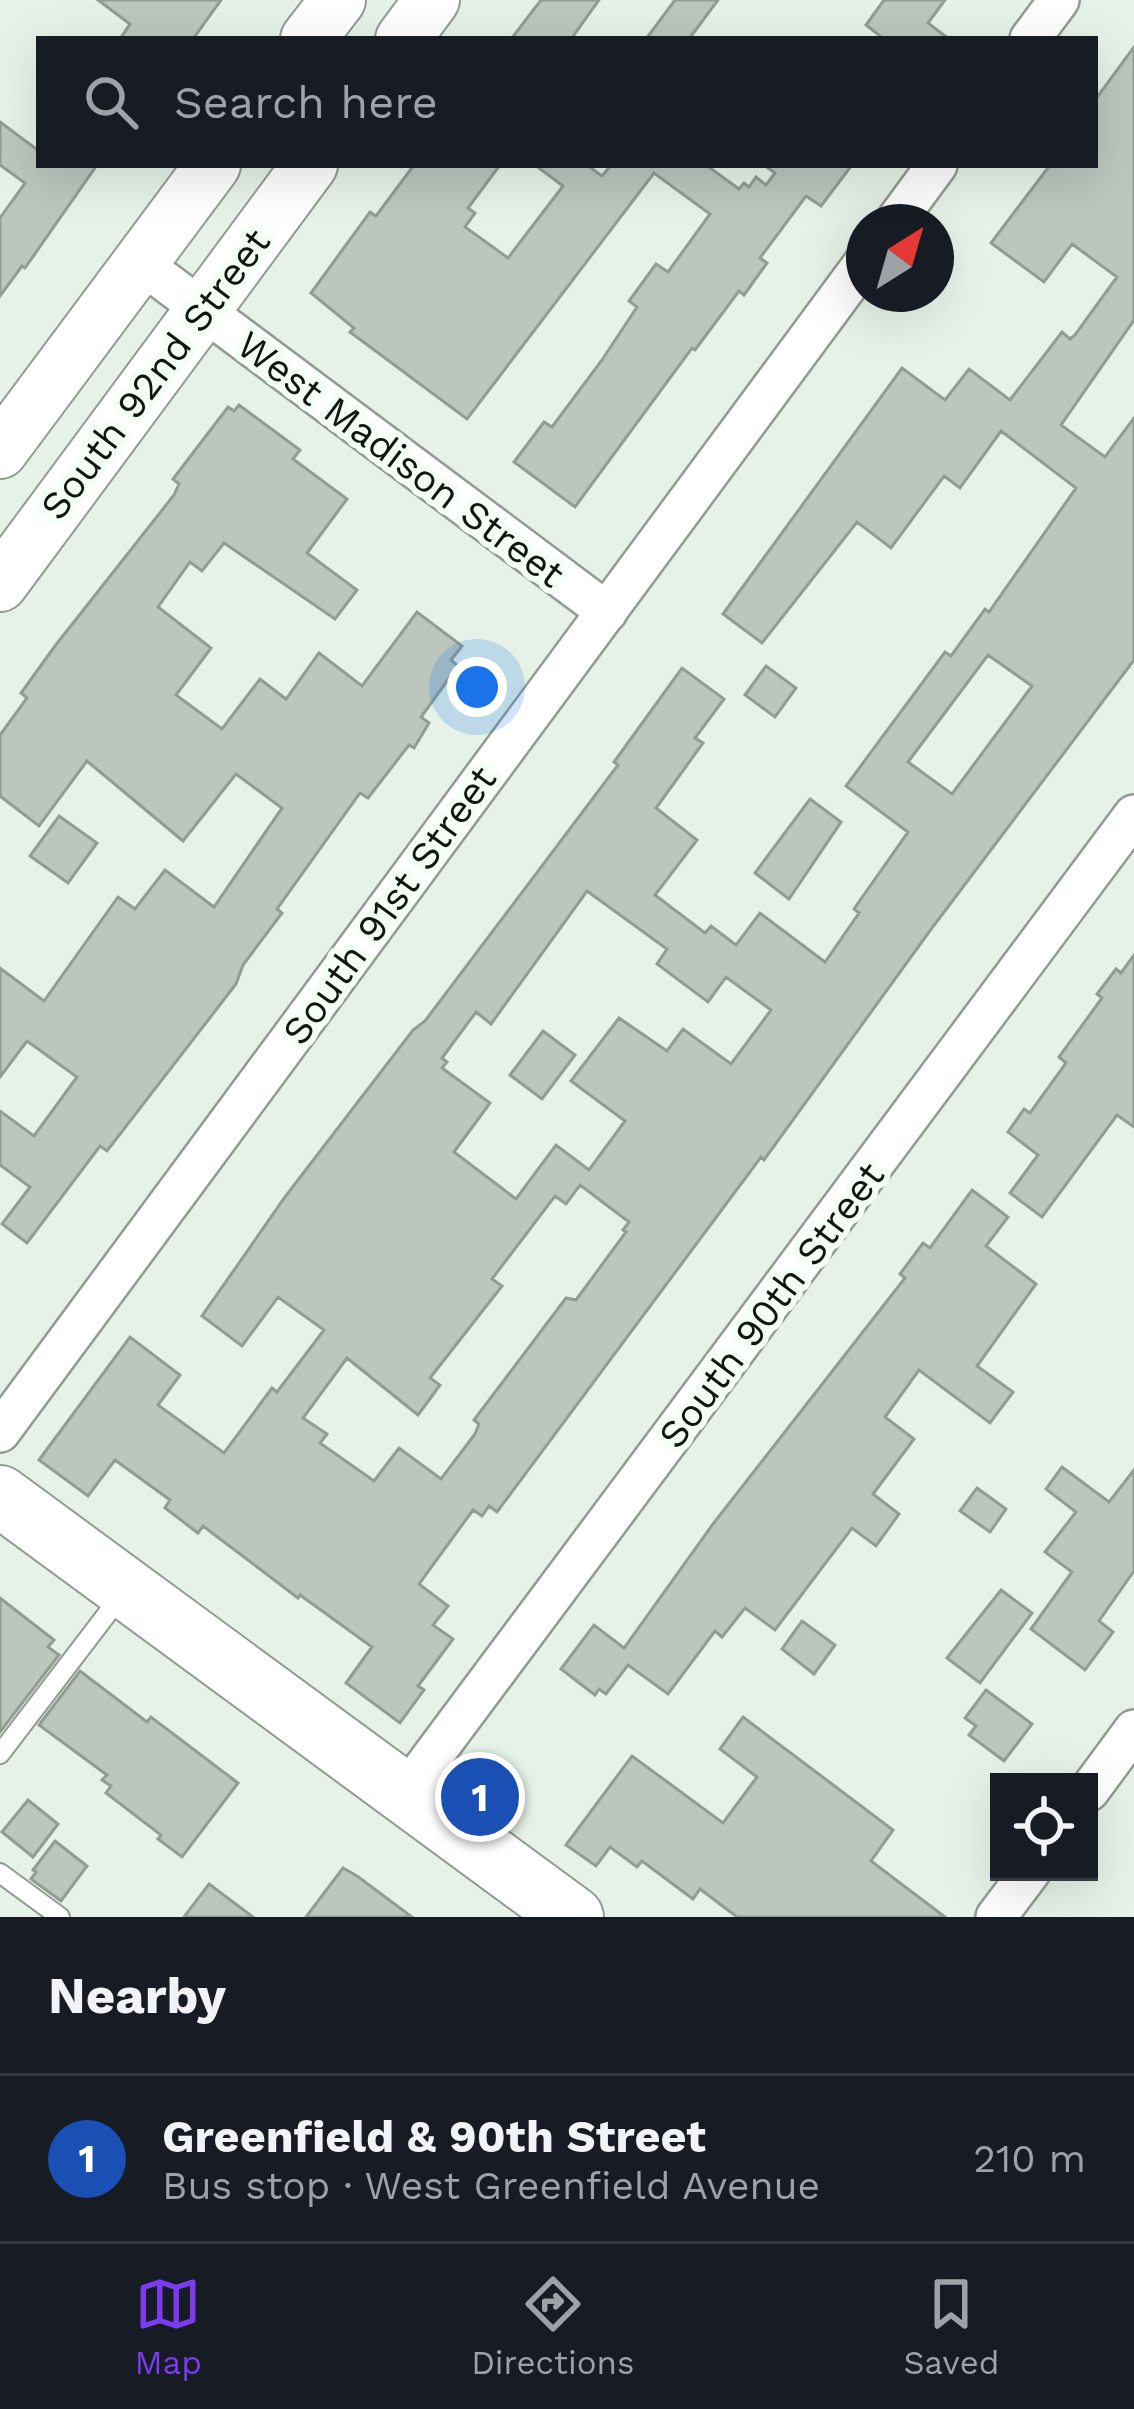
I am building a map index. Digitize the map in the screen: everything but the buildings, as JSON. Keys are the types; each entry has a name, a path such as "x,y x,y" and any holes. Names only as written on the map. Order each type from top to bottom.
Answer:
{"main road":[{"path":"0,1496 405,1792 550,1910"}],"street":[{"path":"310,36 338,0"},
{"path":"406,36 432,0"},
{"path":"1032,36 1059,0"},
{"name":"South 92nd Street","path":"0,452 210,168"},
{"name":"South 92nd Street","path":"0,584 308,168"},
{"path":"908,204 935,168"},
{"name":"West Madison Street","path":"139,262 607,611"},
{"name":"South 91st Street","path":"0,1432 846,287"},
{"name":"South 90th Street","path":"405,1792 1134,815"},
{"path":"1098,1779 1134,1730"},
{"path":"996,1917 1023,1881"}],"lane":[{"path":"0,1754 126,1588"},
{"path":"0,1873 60,1917"}],"place":[{"name":"Greenfield & 90th Street","path":"480,1797"}]}
